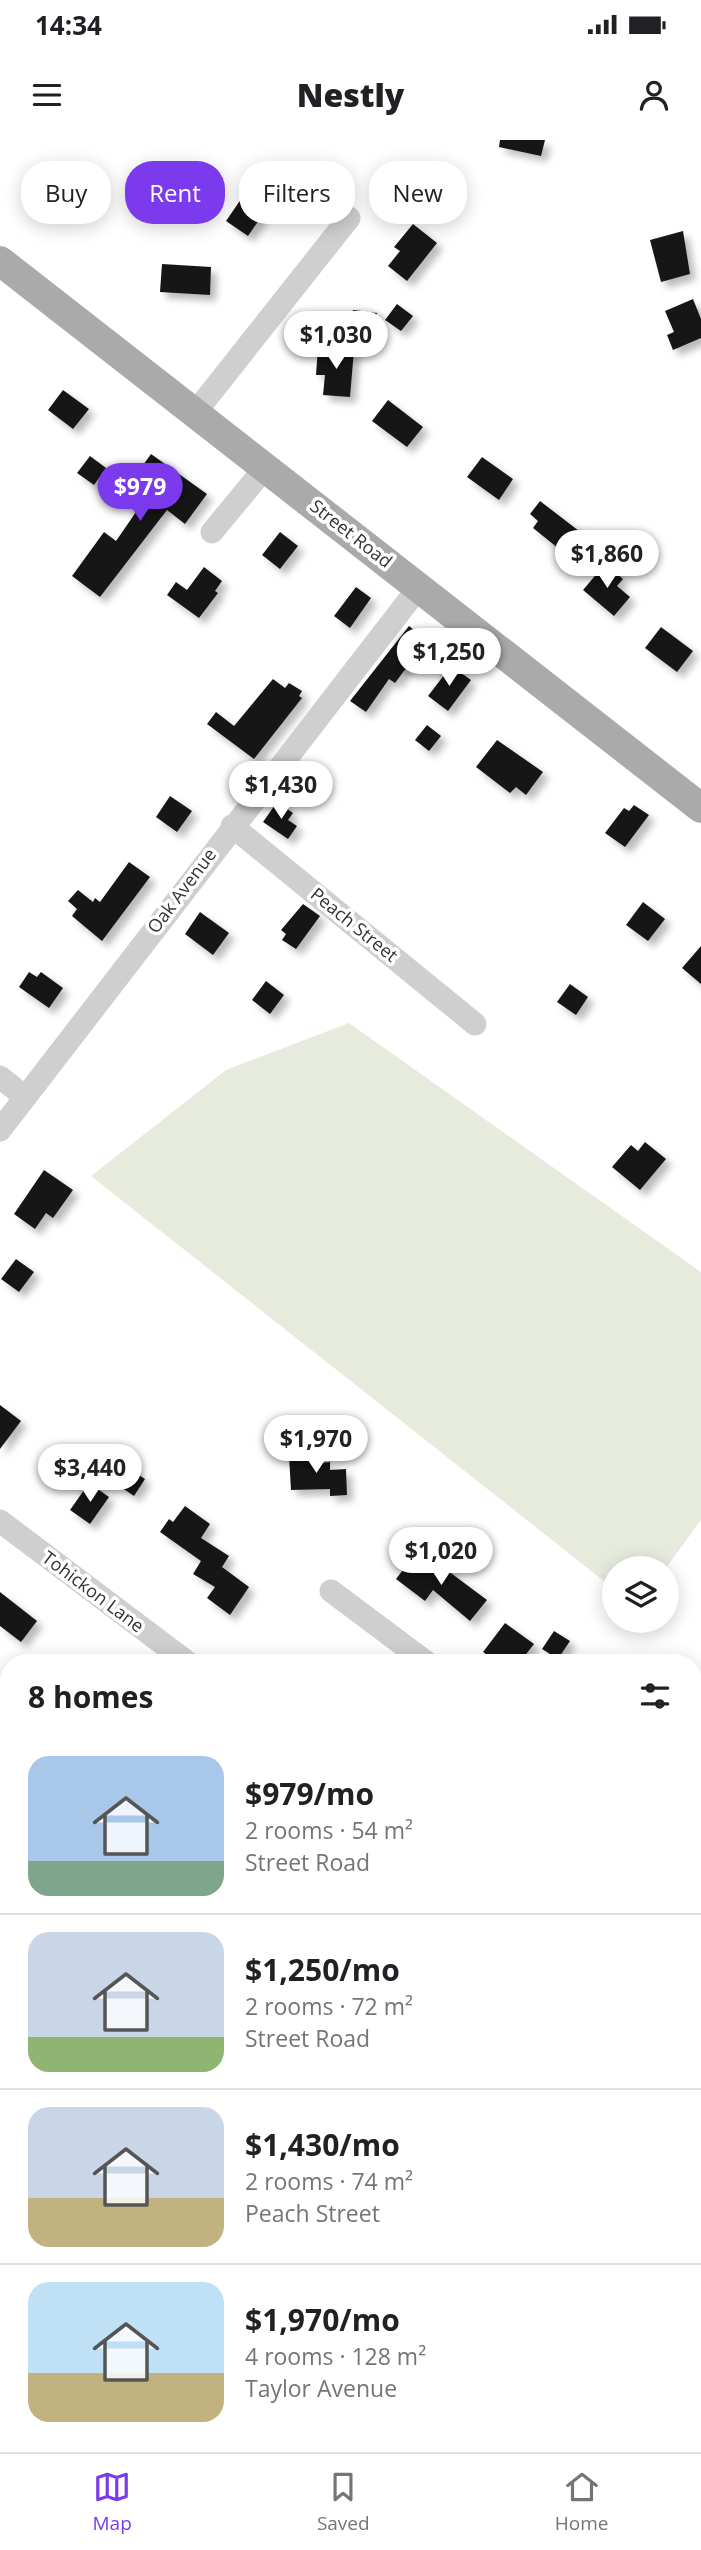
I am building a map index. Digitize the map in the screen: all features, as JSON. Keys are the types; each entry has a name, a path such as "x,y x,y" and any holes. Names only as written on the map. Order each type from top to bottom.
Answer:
{"main road":[{"name":"Street Road","path":"0,261 701,808"}],"street":[{"path":"194,414 344,224"},
{"path":"212,532 265,468"},
{"name":"Oak Avenue","path":"0,1130 419,587"},
{"name":"Peach Street","path":"232,827 475,1024"},
{"path":"0,1077 25,1097"},
{"name":"Tohickon Lane","path":"0,1521 176,1654"},
{"path":"331,1591 415,1654"}],"shaded area":[{"path":"349,1023 701,1272 701,1520 675,1556 602,1556 602,1580 91,1176 226,1070"}],"building":[{"path":"500,140 545,140 541,156 499,147"},
{"path":"239,202 239,224 256,224 248,236 226,221"},
{"path":"413,224 437,243 407,281 388,266 400,251 394,247"},
{"path":"683,231 690,274 661,282 650,240"},
{"path":"162,264 211,267 210,295 160,292"},
{"path":"693,299 701,319 701,338 673,350 667,335 674,332 665,311"},
{"path":"397,304 413,316 401,331 385,320"},
{"path":"353,310 377,313 374,341 350,338"},
{"path":"318,347 354,350 350,397 323,395 325,375 316,375"},
{"path":"63,390 89,409 73,429 48,410"},
{"path":"388,400 423,427 407,447 372,421"},
{"path":"151,454 207,494 185,524 167,510 100,597 72,576 104,532 116,541 147,496 130,483"},
{"path":"90,456 106,468 94,485 77,473"},
{"path":"482,457 513,479 499,500 467,477"},
{"path":"540,501 579,531 563,552 533,528 538,521 530,514"},
{"path":"280,532 298,546 280,569 262,555"},
{"path":"605,564 623,579 617,586 630,597 614,616 583,590"},
{"path":"204,567 222,581 215,591 218,593 199,618 167,595 176,582 187,590"},
{"path":"356,587 371,598 350,628 334,616"},
{"path":"409,626 427,640 395,683 389,679 366,712 350,701"},
{"path":"661,627 693,651 677,672 645,648"},
{"path":"451,666 471,680 448,711 428,696"},
{"path":"273,679 285,688 289,683 302,691 299,696 302,698 254,759 207,724 216,712 234,726"},
{"path":"427,725 441,736 429,751 415,740"},
{"path":"497,740 543,772 526,795 516,787 510,793 476,767"},
{"path":"170,796 192,811 177,832 156,817"},
{"path":"277,802 293,813 288,820 297,826 288,839 263,822"},
{"path":"634,805 649,815 625,847 605,833 624,808 629,811"},
{"path":"129,862 150,877 102,941 72,916 77,909 68,901 78,890 93,902 95,898 100,902"},
{"path":"643,902 665,919 648,941 626,925"},
{"path":"303,904 320,916 296,949 282,940 286,934 281,930"},
{"path":"200,912 229,933 213,955 185,934"},
{"path":"701,946 701,984 682,968"},
{"path":"29,972 37,977 41,972 63,988 49,1008 19,987"},
{"path":"266,981 284,995 270,1014 252,1000"},
{"path":"570,984 588,997 576,1015 557,1002"},
{"path":"645,1142 666,1159 640,1190 612,1167 631,1145 638,1151"},
{"path":"44,1170 73,1190 53,1218 46,1213 35,1229 14,1214"},
{"path":"16,1259 34,1272 19,1292 1,1279"},
{"path":"0,1405 21,1421 0,1449"},
{"path":"321,1455 321,1463 330,1462 330,1470 346,1469 347,1495 330,1496 330,1489 291,1490 289,1456"},
{"path":"130,1469 145,1479 134,1496 118,1485"},
{"path":"89,1483 109,1497 90,1524 70,1510"},
{"path":"185,1506 210,1524 201,1538 229,1556 222,1567 249,1587 230,1615 207,1598 215,1587 193,1574 201,1561 160,1532 169,1519 173,1522"},
{"path":"412,1558 425,1568 432,1559 487,1600 470,1621 433,1590 425,1601 396,1579"},
{"path":"0,1592 37,1621 21,1642 0,1626"},
{"path":"505,1623 534,1644 526,1654 483,1652"},
{"path":"554,1631 570,1641 561,1654 550,1654 542,1649"}]}
